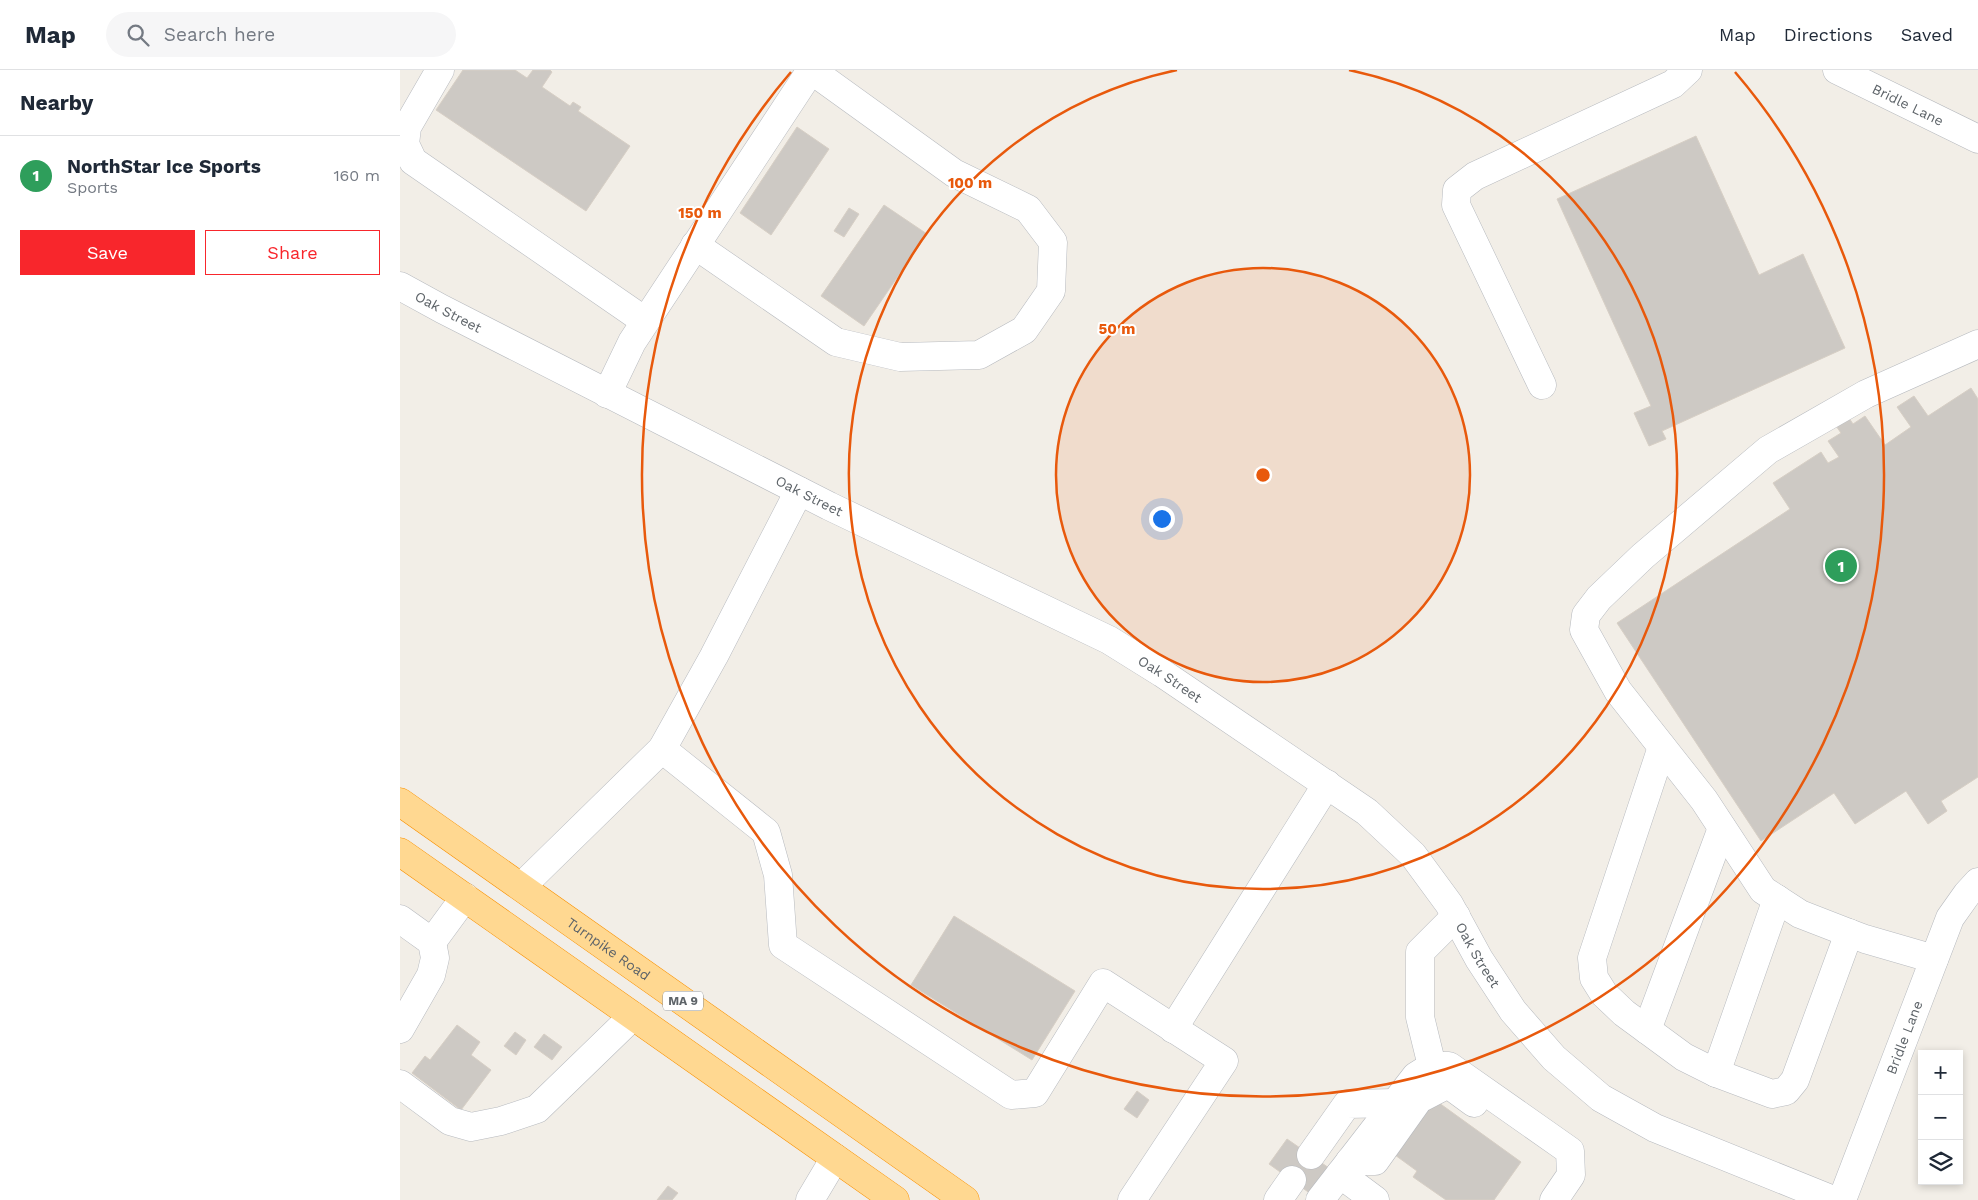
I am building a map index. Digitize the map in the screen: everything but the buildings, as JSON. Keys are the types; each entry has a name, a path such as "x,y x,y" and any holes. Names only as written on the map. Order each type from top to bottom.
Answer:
{"highway":[{"name":"Turnpike Road","path":"400,802 522,886 965,1200"},
{"path":"400,852 895,1200"}],"street":[{"path":"440,70 407,127 405,144 413,161 645,321"},
{"path":"608,394 632,342 645,321 811,70 954,173 1028,209 1053,242 1051,290 1024,330 979,355 900,357 836,342 696,245"},
{"path":"1542,385 1456,205 1457,190 1475,176 1673,84 1688,70"},
{"name":"Bridle Lane","path":"1837,70 1978,139"},
{"name":"Oak Street","path":"400,286 799,491 1109,640 1367,812 1413,855 1449,904 1479,959 1513,1011 1554,1058 1601,1098 1655,1128 1833,1200"},
{"path":"1934,959 1865,939 1800,914 1763,890 1704,800 1618,691 1584,630 1586,615 1599,598 1643,556 1768,450 1866,394 1978,344"},
{"path":"522,886 662,749 714,656 799,491"},
{"path":"1662,747 1592,958 1594,978 1604,994 1624,1013 1684,1057 1716,1073 1772,1094 1786,1091 1795,1080 1850,933"},
{"path":"662,749 766,832 778,875 784,945 1011,1095 1035,1092 1103,984 1224,1061 1132,1200"},
{"path":"1173,1029 1327,784"},
{"path":"1647,1030 1722,828"},
{"name":"Bridle Lane","path":"1842,1200 1950,918 1978,882"},
{"path":"400,1029 431,975 434,958 432,942 465,898"},
{"path":"1716,1073 1777,899"},
{"path":"1432,1066 1420,1017 1420,952 1456,916"},
{"path":"400,919 432,942"},
{"path":"400,1084 450,1121 471,1127 502,1121 537,1109 633,1016"},
{"path":"1320,1200 1416,1076 1432,1066 1449,1066 1570,1151"},
{"path":"1345,1168 1375,1161 1420,1099 1448,1084 1540,1151 1570,1151"},
{"path":"1311,1155 1347,1104 1395,1103"},
{"path":"1554,1200 1571,1175 1570,1151"},
{"path":"810,1200 835,1158"},
{"path":"1345,1168 1375,1200"}],"place":[{"name":"NorthStar Ice Sports","path":"1841,566"}]}
